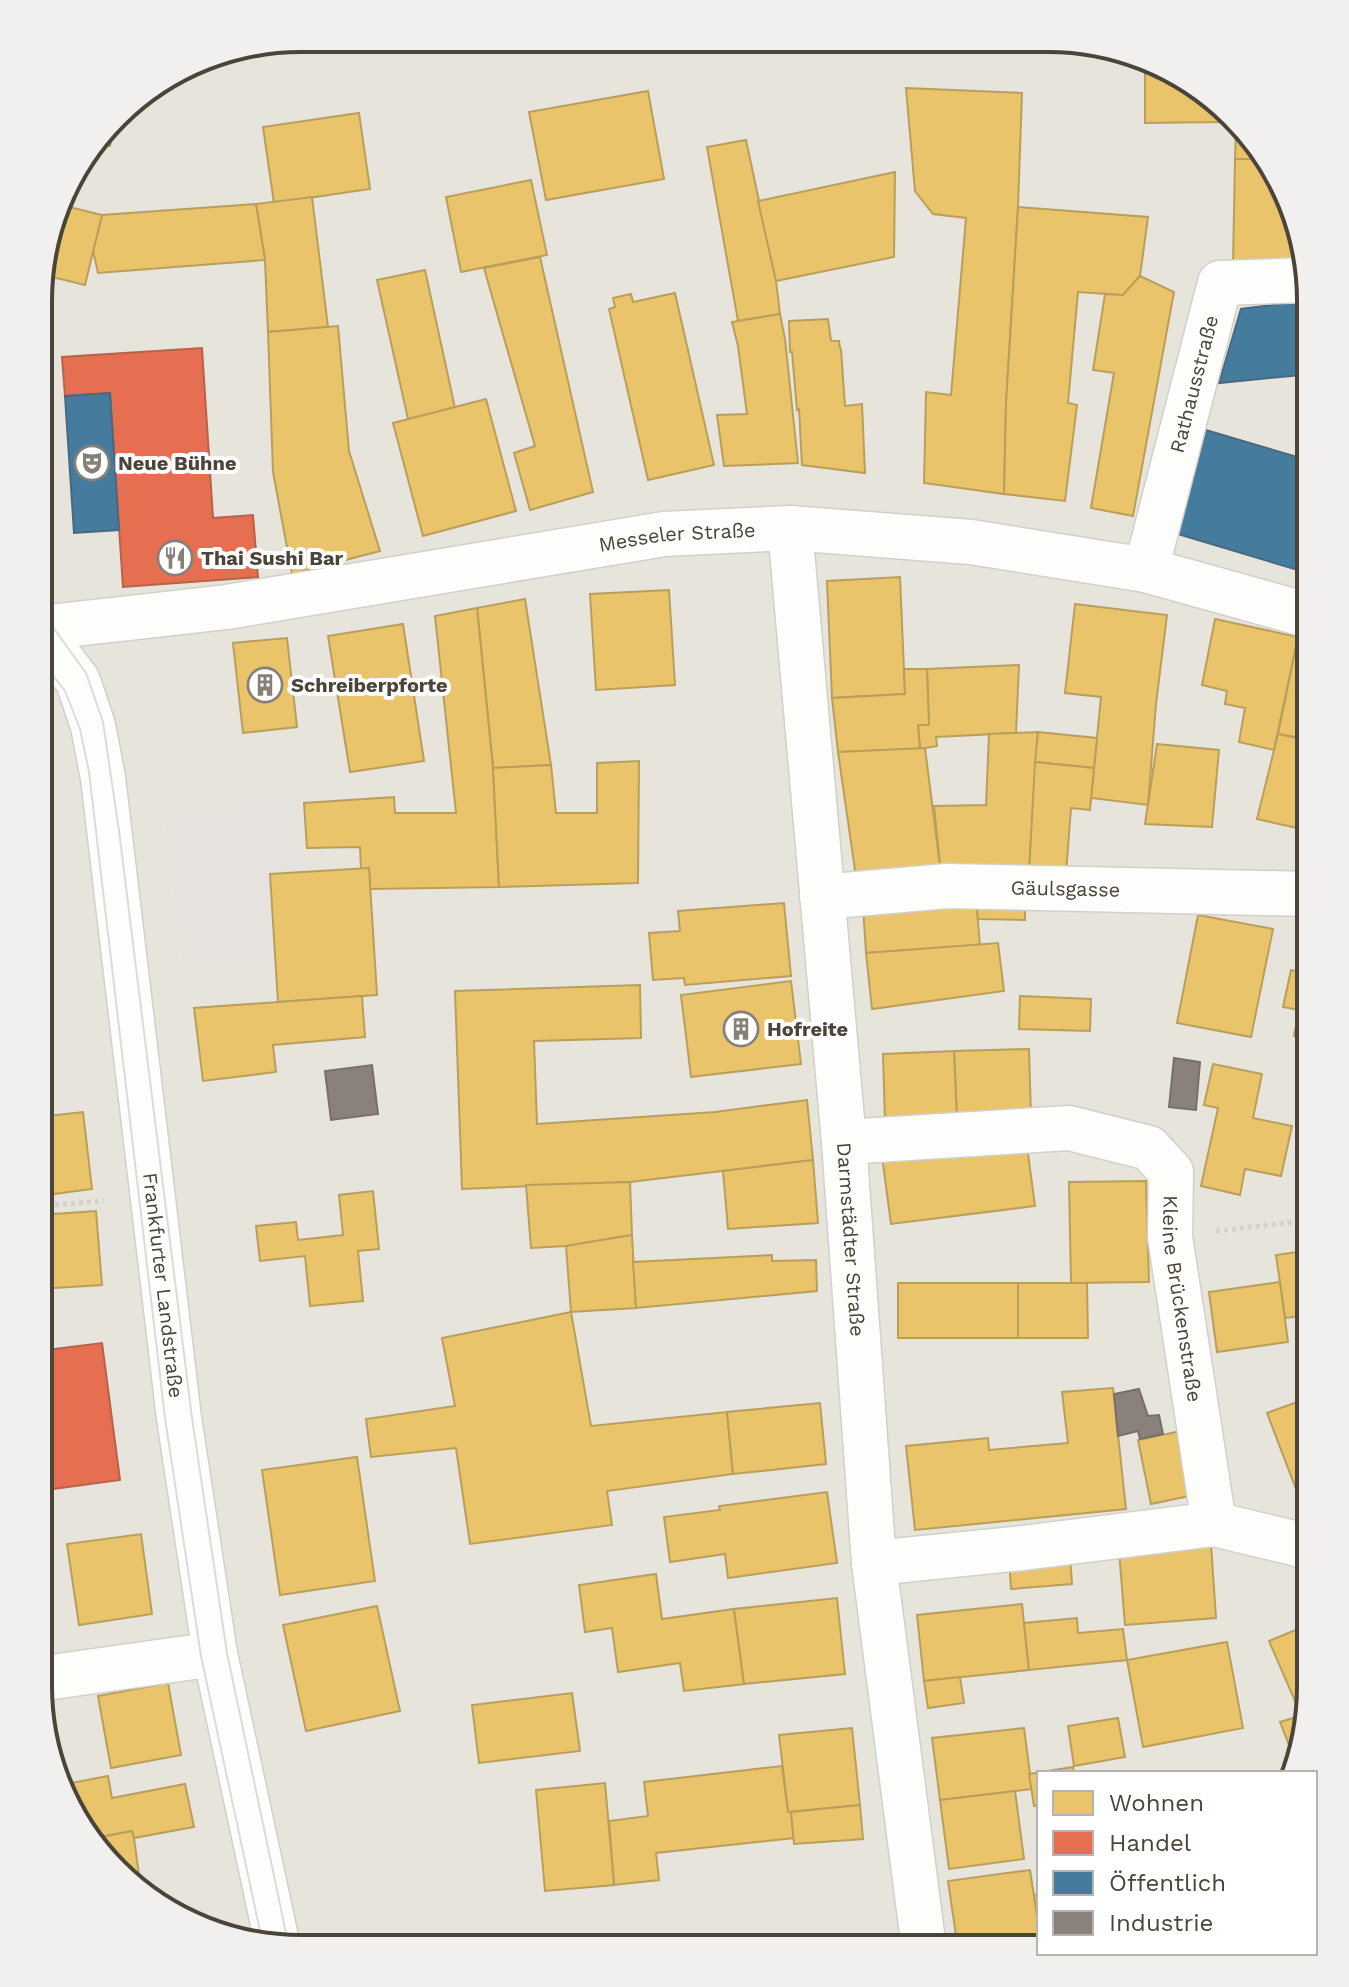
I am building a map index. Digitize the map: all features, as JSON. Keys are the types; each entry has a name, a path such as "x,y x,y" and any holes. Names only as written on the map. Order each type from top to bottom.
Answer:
{"street":[{"name":"Rathausstraße","path":"1146,570 1220,283 1296,280"},
{"name":"Messeler Straße","path":"52,629 227,607 664,534 790,528 971,542 1146,570 1297,612"},
{"name":"Darmstädter Straße","path":"790,528 844,1142 874,1563 922,1935"},
{"name":"Frankfurter Landstraße","path":"52,646 78,681 93,726 103,778 179,1418 215,1654 275,1933"},
{"name":"Gäulsgasse","path":"822,897 947,886 1297,894"},
{"name":"Kleine Brückenstraße","path":"844,1142 1069,1128 1149,1148 1171,1172 1170,1237 1214,1524"},
{"path":"874,1563 1214,1524 1296,1544"},
{"path":"52,1677 215,1654"}],"path":[{"path":"52,1205 153,1197"},
{"path":"1170,1237 1296,1222"}],"shaded area":[{"path":"301,52 1081,54 1128,65 1158,78 1212,114 1255,163 1284,221 1295,268 1297,301 1296,1702 1292,1735 1282,1771 1037,1771 1037,1935 268,1933 221,1922 191,1909 137,1873 94,1824 65,1766 54,1719 52,1686 54,268 60,237 71,206 85,176 114,137 163,94 206,71 252,57"},
{"path":"298,797 304,872 276,968 184,973 163,807"}],"building: Wohnen":[{"path":"1145,72 1186,94 1220,122 1145,123"},
{"path":"906,88 1022,93 1004,494 924,483 926,392 951,395 966,218 933,214 915,191"},
{"path":"648,91 664,179 546,200 529,112"},
{"path":"359,113 370,189 274,203 263,127"},
{"path":"1236,138 1252,159 1235,159"},
{"path":"746,140 776,281 780,314 738,321 707,147"},
{"path":"1235,159 1252,159 1284,221 1293,265 1233,264"},
{"path":"895,172 894,257 776,281 758,201"},
{"path":"531,180 547,255 461,272 446,197"},
{"path":"312,197 328,327 268,332 265,260 256,204"},
{"path":"256,204 265,260 98,273 93,250 102,215"},
{"path":"70,207 102,215 85,285 53,277 60,237"},
{"path":"1018,207 1148,217 1140,276 1123,295 1078,292 1068,403 1077,405 1065,501 1004,494"},
{"path":"540,257 593,492 530,510 514,453 535,446 484,268"},
{"path":"425,270 455,408 408,419 377,280"},
{"path":"1140,276 1174,292 1133,516 1091,508 1114,373 1093,370 1105,294 1123,295"},
{"path":"675,293 714,465 648,480 609,309 615,307 613,298 631,294 633,302"},
{"path":"780,314 798,463 724,466 717,415 747,414 732,322"},
{"path":"828,319 831,341 839,341 841,349 845,406 862,404 865,473 802,465 789,321"},
{"path":"338,326 349,451 380,551 292,574 273,472 268,332"},
{"path":"486,399 516,511 423,536 393,423"},
{"path":"900,577 905,694 832,698 827,581"},
{"path":"669,590 675,685 596,690 590,594"},
{"path":"525,599 551,765 493,768 477,608"},
{"path":"1075,604 1167,615 1148,805 1091,798 1101,697 1065,693"},
{"path":"477,608 493,768 499,887 370,889 369,868 361,869 360,847 307,848 304,803 394,797 395,813 456,813 435,616"},
{"path":"1215,619 1297,637 1274,750 1239,742 1245,708 1225,704 1227,691 1202,685"},
{"path":"403,624 424,761 350,772 328,636"},
{"name":"Schreiberpforte","path":"287,638 297,727 243,733 233,643"},
{"path":"1297,643 1297,737 1278,734"},
{"path":"1019,665 1016,733 936,737 937,746 920,749 918,725 929,725 927,669"},
{"path":"904,669 927,669 929,725 918,725 920,749 838,752 832,698 905,694"},
{"path":"1038,732 1029,873 941,874 934,806 986,805 989,734"},
{"path":"1038,732 1097,738 1094,768 1035,762"},
{"path":"1278,734 1297,738 1297,828 1257,819"},
{"path":"1157,744 1219,750 1212,827 1145,824"},
{"path":"925,748 941,874 856,877 838,752"},
{"path":"639,761 638,883 499,887 493,768 551,765 556,813 597,813 597,763"},
{"path":"1035,762 1094,768 1090,810 1071,808 1066,874 1029,873"},
{"path":"369,868 377,995 278,1002 270,874"},
{"path":"976,898 980,946 866,953 863,906"},
{"path":"976,898 1025,898 1025,920 978,919"},
{"path":"784,903 791,976 685,985 684,978 653,980 649,933 680,931 678,911"},
{"path":"1198,915 1273,929 1251,1037 1177,1023"},
{"path":"998,943 1004,991 872,1009 866,953"},
{"path":"1291,970 1297,971 1296,1010 1283,1007"},
{"name":"Hofreite","path":"791,981 801,1064 691,1077 681,995"},
{"path":"640,985 641,1038 534,1041 537,1124 715,1112 807,1100 813,1160 630,1182 462,1189 455,991"},
{"path":"362,996 365,1037 273,1045 276,1072 203,1081 194,1008"},
{"path":"1020,996 1091,999 1090,1031 1019,1029"},
{"path":"1029,1049 1031,1117 957,1120 954,1051"},
{"path":"954,1051 957,1120 885,1122 883,1054"},
{"path":"1213,1064 1262,1074 1253,1118 1292,1126 1281,1176 1245,1169 1240,1195 1201,1186 1218,1108 1204,1105"},
{"path":"83,1112 92,1189 52,1194 52,1116"},
{"path":"1026,1139 1035,1206 891,1224 882,1156"},
{"path":"813,1160 818,1223 728,1229 723,1171"},
{"path":"1146,1181 1149,1282 1071,1283 1069,1182"},
{"path":"630,1182 632,1235 566,1246 531,1248 526,1185"},
{"path":"373,1191 379,1249 358,1251 363,1301 310,1306 305,1256 260,1261 256,1226 296,1222 298,1240 343,1235 339,1195"},
{"path":"96,1211 102,1285 52,1288 52,1214"},
{"path":"632,1235 636,1308 571,1312 566,1246"},
{"path":"1296,1252 1296,1317 1285,1318 1276,1255"},
{"path":"772,1255 772,1261 816,1260 817,1291 636,1308 633,1262"},
{"path":"1280,1282 1288,1342 1217,1352 1209,1292"},
{"path":"898,1283 1018,1283 1018,1338 898,1338"},
{"path":"1018,1283 1087,1283 1088,1338 1018,1338"},
{"path":"571,1312 591,1426 727,1412 733,1474 607,1491 612,1525 470,1544 456,1448 371,1457 366,1419 455,1406 442,1338"},
{"path":"1113,1388 1126,1509 915,1530 906,1446 988,1438 989,1450 1068,1443 1062,1392"},
{"path":"1296,1402 1296,1490 1267,1413"},
{"path":"820,1403 826,1464 733,1474 727,1412"},
{"path":"1186,1430 1199,1494 1151,1504 1138,1440"},
{"path":"357,1457 375,1581 280,1595 262,1470"},
{"path":"827,1492 837,1563 728,1578 725,1554 670,1562 664,1517 720,1510 719,1506"},
{"path":"141,1534 152,1614 79,1625 67,1544"},
{"path":"1211,1544 1216,1618 1125,1625 1119,1551"},
{"path":"1070,1555 1072,1584 1011,1589 1009,1559"},
{"path":"656,1574 662,1619 734,1609 744,1684 684,1691 680,1663 618,1672 612,1628 585,1632 579,1585"},
{"path":"837,1598 845,1674 744,1684 734,1609"},
{"path":"1022,1604 1029,1670 924,1681 917,1615"},
{"path":"377,1606 400,1711 306,1731 283,1625"},
{"path":"1077,1618 1078,1633 1123,1629 1127,1660 1029,1670 1024,1623"},
{"path":"1296,1630 1296,1703 1269,1641"},
{"path":"1227,1642 1243,1728 1143,1747 1127,1660"},
{"path":"960,1677 964,1703 928,1708 924,1681"},
{"path":"168,1683 181,1755 111,1768 98,1696"},
{"path":"572,1693 580,1751 479,1763 472,1705"},
{"path":"1118,1718 1125,1757 1074,1766 1068,1726"},
{"path":"1294,1718 1289,1746 1280,1722"},
{"path":"852,1728 860,1805 788,1812 779,1735"},
{"path":"1024,1728 1032,1789 940,1800 932,1738"},
{"path":"782,1766 794,1838 656,1853 659,1880 614,1885 609,1821 648,1816 644,1782"},
{"path":"1073,1767 1074,1771 1048,1771"},
{"path":"1037,1773 1037,1805 1034,1806 1029,1774"},
{"path":"108,1776 112,1798 185,1784 194,1827 134,1838 132,1831 104,1837 72,1783"},
{"path":"605,1783 614,1885 545,1891 536,1790"},
{"path":"1015,1791 1024,1859 949,1869 940,1800"},
{"path":"860,1805 863,1839 794,1844 791,1812"},
{"path":"132,1831 139,1875 114,1850 104,1837"},
{"path":"1030,1870 1037,1935 956,1935 948,1881"}],"building: Handel":[{"path":"202,348 213,518 253,515 258,577 123,587 110,393 65,396 62,357"},
{"path":"102,1343 120,1480 52,1489 52,1349"}],"building: Öffentlich":[{"path":"1297,302 1297,375 1219,383 1241,309"},
{"name":"Neue Bühne","path":"110,393 119,530 74,533 65,396"},
{"path":"1199,428 1297,457 1297,570 1168,531"}],"building: Industrie":[{"path":"1174,1058 1200,1062 1196,1110 1169,1107"},
{"path":"372,1065 378,1114 331,1120 325,1071"},
{"path":"1139,1389 1148,1416 1159,1415 1163,1434 1140,1439 1138,1431 1118,1436 1114,1394"}],"tram line":[{"path":"52,626 86,673 103,722 192,1418 227,1653 286,1934"},
{"path":"52,674 65,691 80,729 89,772 165,1418 201,1656 260,1932"}],"place":[{"name":"Neue Bühne","path":"92,463"},
{"name":"Thai Sushi Bar","path":"175,558"},
{"name":"Schreiberpforte","path":"265,685"},
{"name":"Hofreite","path":"741,1029"}]}
